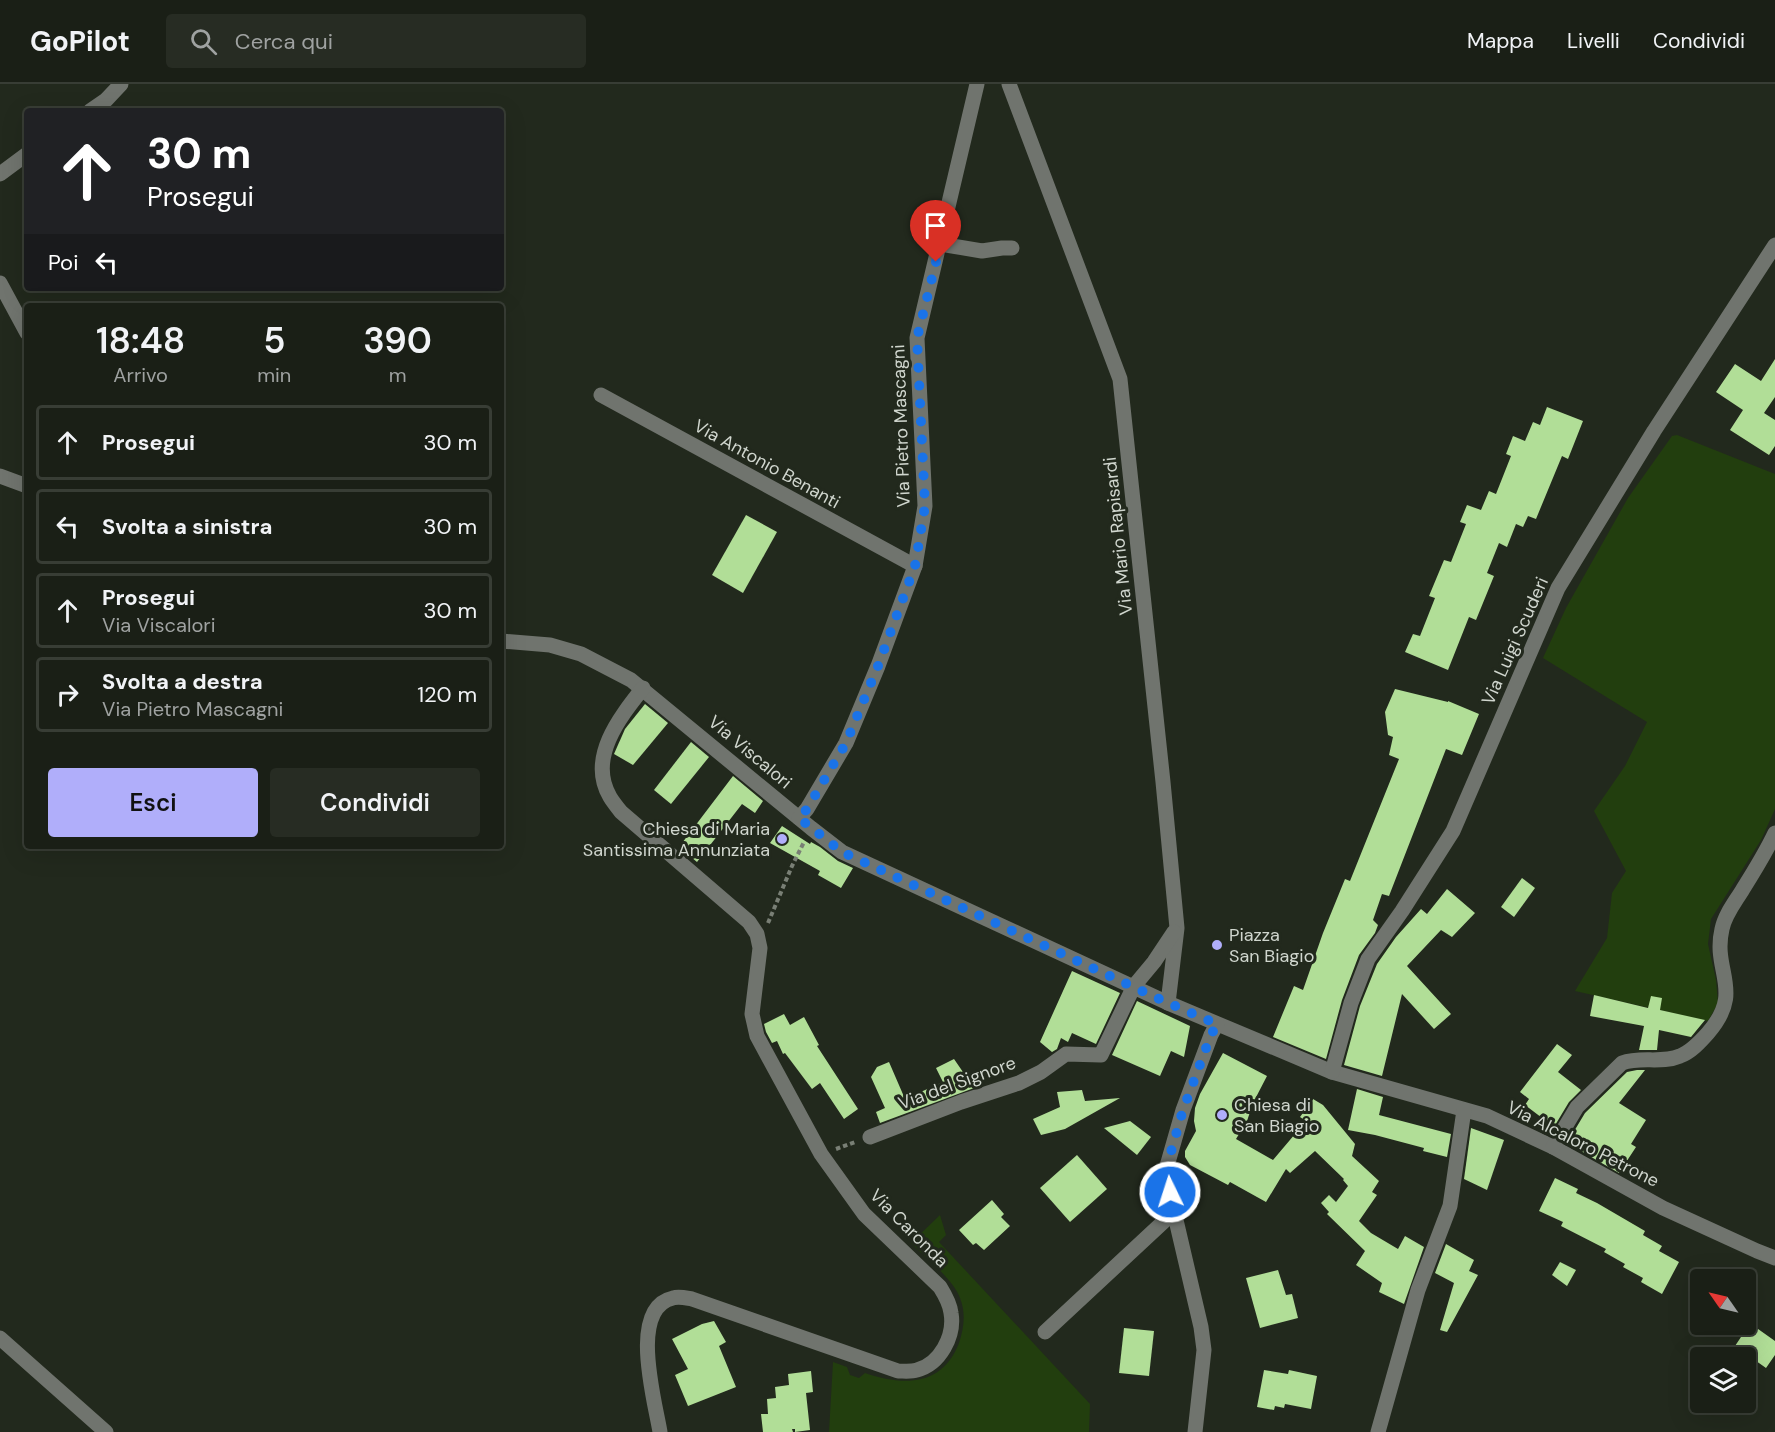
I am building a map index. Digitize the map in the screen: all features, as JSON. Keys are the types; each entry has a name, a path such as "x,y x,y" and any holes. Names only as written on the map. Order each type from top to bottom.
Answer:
{"street":[{"path":"94,108 106,100 120,84"},
{"name":"Via Pietro Mascagni","path":"805,823 807,809 846,743 878,666 915,566 925,506 917,338 977,84"},
{"name":"Via Mario Rapisardi","path":"1010,84 1120,379 1177,928 1168,1003"},
{"path":"0,174 24,156"},
{"path":"940,244 982,251 1012,248"},
{"name":"Via Luigi Scuderi","path":"1332,1072 1351,1003 1368,959 1453,831 1558,588 1648,441 1775,245"},
{"path":"0,283 24,327"},
{"name":"Via Antonio Benanti","path":"601,395 915,566"},
{"path":"0,476 24,485"},
{"name":"Via Viscalori","path":"504,641 550,645 581,654 632,680 842,852 1217,1024"},
{"path":"643,688 611,733 604,755 603,777 609,796 621,812 749,922 758,934"},
{"path":"1553,1147 1577,1107 1622,1063 1630,1060 1665,1060 1682,1056 1699,1044 1712,1028 1724,1009 1727,992 1719,944 1723,927 1730,911 1766,853 1775,833"},
{"path":"1134,986 1177,928"},
{"name":"Via Caronda","path":"660,1432 647,1353 648,1326 654,1312 662,1302 675,1297 692,1299 898,1371 916,1371 928,1365 941,1354 952,1326 947,1299 940,1287 864,1214 821,1154 757,1036 752,1014 760,948 758,934"},
{"name":"Via del Signore","path":"870,1137 961,1102 1019,1083 1041,1072 1066,1054 1101,1055 1134,986"},
{"path":"1196,1432 1203,1350 1201,1327 1165,1173 1183,1110 1217,1024"},
{"name":"Via Alcaloro Petrone","path":"1217,1024 1332,1072 1486,1116 1553,1147 1663,1208 1775,1258"},
{"path":"1377,1432 1418,1290 1450,1206 1464,1110"},
{"path":"1045,1332 1174,1212"},
{"path":"0,1338 106,1432"}],"path":[{"path":"758,934 771,920 792,866 805,823"},
{"path":"821,1154 870,1137"}],"green space":[{"path":"1677,435 1775,474 1775,809 1761,840 1711,919 1708,944 1716,980 1718,1003 1708,1021 1575,991 1607,938 1612,893 1626,871 1594,811 1625,766 1647,722 1543,658 1566,608 1628,498 1672,436"},
{"path":"940,1215 946,1235 939,1242 1090,1404 1089,1432 829,1432 833,1362 847,1367 850,1375 859,1378 865,1373 907,1381 932,1375 952,1357 959,1343 963,1326 964,1315 960,1298 945,1276 911,1243"}],"building":[{"path":"1775,359 1775,397 1764,413 1775,420 1775,446 1769,455 1730,430 1743,410 1716,392 1735,364 1761,381"},
{"path":"1547,407 1583,421 1568,459 1562,456 1536,519 1528,516 1523,527 1516,524 1507,547 1499,543 1487,573 1494,576 1476,620 1469,617 1448,670 1405,652 1413,634 1420,636 1435,598 1429,596 1444,560 1451,562 1466,524 1460,522 1467,505 1481,510 1489,491 1496,494 1511,456 1506,454 1513,436 1525,441 1533,422 1540,425"},
{"path":"746,515 777,532 743,593 712,575"},
{"path":"1395,689 1448,701 1479,714 1462,755 1446,749 1389,896 1382,894 1373,920 1378,925 1359,955 1342,1000 1326,1059 1273,1037 1294,986 1303,990 1345,879 1350,881 1399,759 1389,755 1393,737 1388,735 1385,712"},
{"path":"645,704 668,723 633,765 614,754 625,729"},
{"path":"691,742 709,757 671,804 654,790"},
{"path":"733,776 763,801 755,813 742,804 697,862 679,847"},
{"path":"782,826 853,868 841,888 818,875 820,871 770,843"},
{"path":"1522,878 1535,888 1514,917 1501,907"},
{"path":"1447,889 1475,913 1452,937 1441,930 1407,966 1451,1014 1434,1029 1402,994 1382,1076 1344,1065 1360,1006 1377,964 1396,937 1421,909 1427,914"},
{"path":"1072,971 1120,993 1096,1044 1072,1033 1068,1042 1061,1038 1057,1049 1052,1052 1040,1042"},
{"path":"1594,995 1648,1008 1651,996 1662,998 1660,1010 1705,1020 1691,1037 1659,1030 1657,1050 1639,1050 1644,1026 1590,1016"},
{"path":"1137,1001 1190,1026 1184,1057 1171,1051 1160,1076 1112,1055"},
{"path":"784,1014 790,1025 804,1017 819,1045 817,1046 858,1109 844,1119 820,1083 812,1089 785,1053 783,1054 777,1041 772,1043 764,1024"},
{"path":"1557,1044 1572,1055 1558,1072 1581,1090 1569,1102 1554,1127 1525,1105 1529,1099 1520,1092"},
{"path":"1223,1053 1267,1076 1253,1103 1247,1121 1236,1139 1273,1160 1306,1121 1300,1117 1313,1099 1323,1105 1355,1144 1352,1156 1379,1181 1372,1192 1377,1195 1359,1221 1371,1233 1398,1249 1405,1236 1424,1247 1404,1304 1379,1292 1382,1283 1356,1265 1365,1251 1327,1214 1329,1212 1321,1203 1329,1195 1336,1202 1348,1186 1344,1179 1315,1151 1290,1173 1286,1169 1266,1202 1230,1182 1228,1185 1190,1165 1185,1157 1185,1151 1196,1131 1195,1108 1200,1094"},
{"path":"954,1059 974,1088 880,1123 876,1112 885,1108 871,1077 877,1067 889,1062 905,1099 943,1082 936,1068"},
{"path":"1645,1070 1619,1103 1646,1120 1631,1144 1636,1147 1619,1173 1567,1143 1585,1113 1627,1072"},
{"path":"1357,1089 1383,1097 1379,1115 1451,1134 1447,1157 1423,1151 1424,1148 1348,1130"},
{"path":"1082,1090 1085,1101 1120,1098 1065,1129 1041,1135 1033,1119 1060,1107 1057,1092"},
{"path":"1130,1121 1151,1137 1137,1155 1104,1128"},
{"path":"1471,1128 1504,1140 1487,1190 1464,1179"},
{"path":"1077,1155 1107,1189 1070,1222 1040,1188"},
{"path":"1555,1178 1578,1189 1576,1193 1645,1231 1643,1235 1662,1246 1659,1251 1679,1262 1662,1294 1641,1282 1643,1278 1623,1267 1625,1264 1604,1252 1606,1249 1561,1226 1563,1222 1539,1211"},
{"path":"992,1200 1004,1214 1001,1217 1010,1226 984,1250 976,1243 973,1245 959,1230"},
{"path":"1446,1244 1474,1260 1469,1271 1478,1275 1447,1332 1440,1330 1454,1283 1435,1273"},
{"path":"1560,1262 1576,1270 1567,1286 1552,1275"},
{"path":"1278,1270 1286,1295 1292,1294 1298,1318 1260,1328 1246,1278"},
{"path":"714,1321 726,1342 719,1346 736,1387 688,1406 675,1375 688,1369 672,1339 702,1324"},
{"path":"1124,1328 1154,1331 1149,1376 1119,1373"},
{"path":"1756,1328 1775,1341 1775,1355 1766,1368 1756,1361 1756,1347 1735,1346 1741,1337 1738,1335 1756,1335"},
{"path":"1264,1370 1288,1374 1289,1370 1317,1376 1311,1409 1285,1404 1284,1408 1275,1406 1274,1410 1257,1407"},
{"path":"811,1371 813,1392 806,1393 810,1430 763,1432 761,1414 768,1414 767,1399 776,1398 775,1387 789,1385 788,1374"}],"place":[{"name":"Chiesa di Maria Santissima Annunziata","path":"782,839"},
{"name":"Piazza San Biagio","path":"1217,945"},
{"name":"Chiesa di San Biagio","path":"1222,1115"}],"route":[{"path":"936,262 917,338 925,506 915,566 878,666 846,743 807,809 799,818 842,852 1217,1024 1183,1110 1165,1173 1170,1192"}]}
